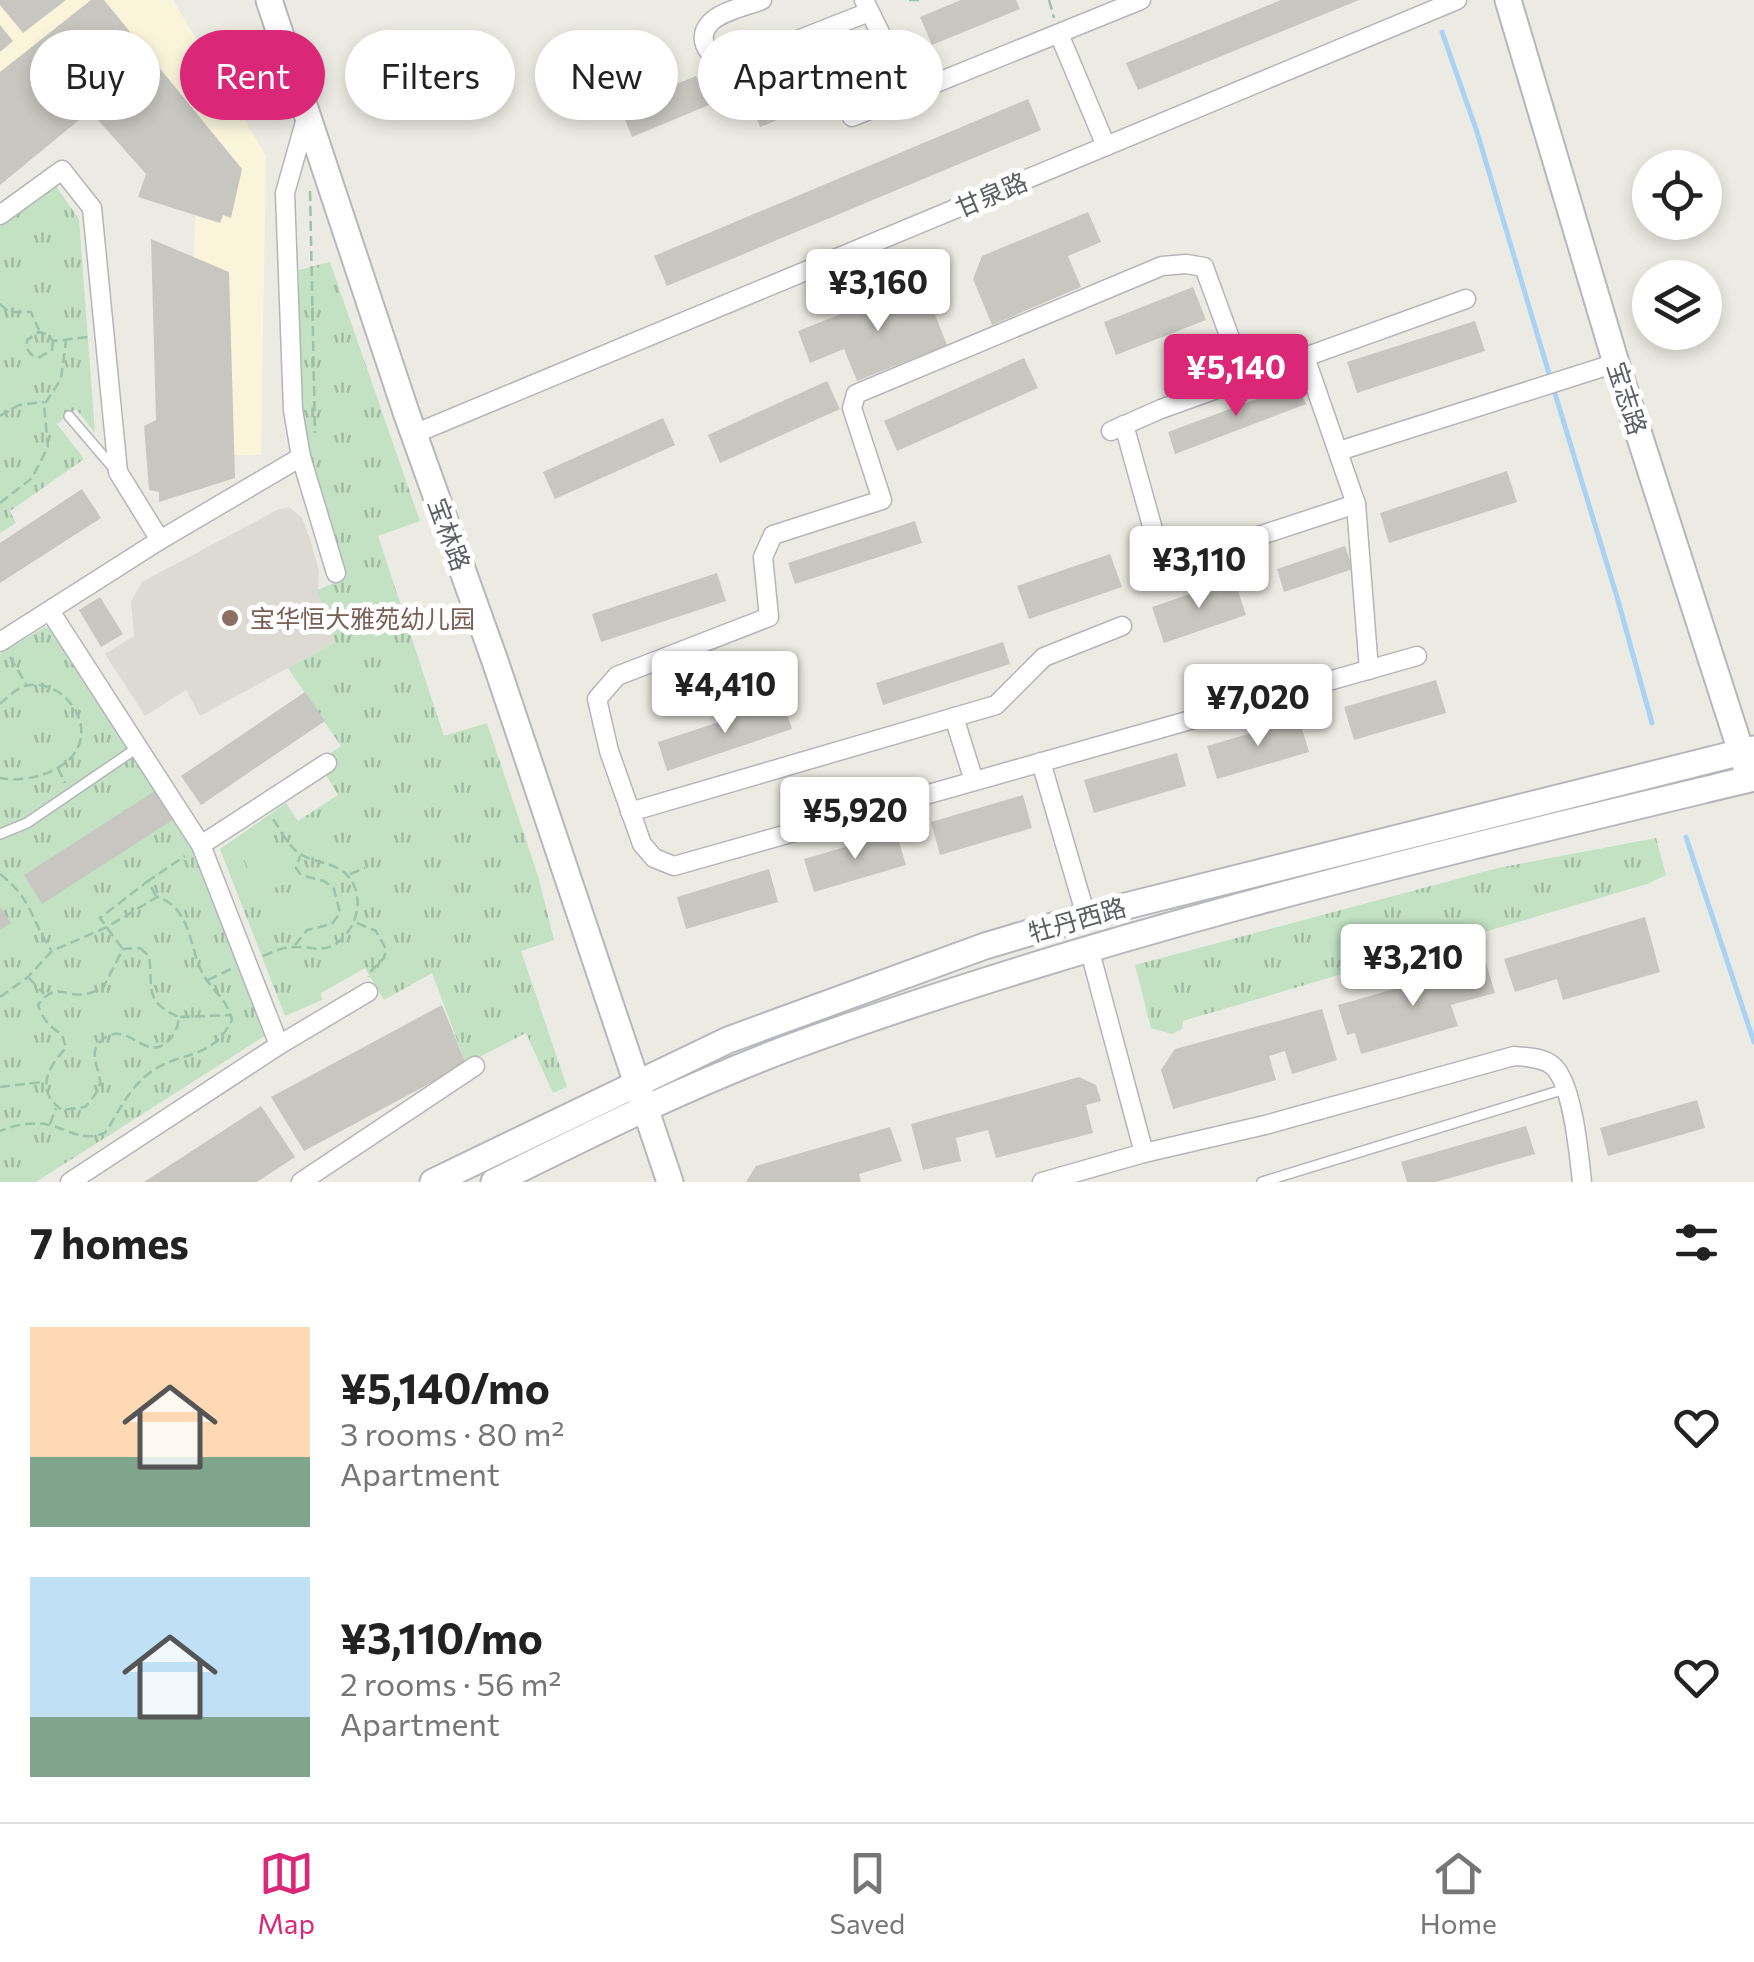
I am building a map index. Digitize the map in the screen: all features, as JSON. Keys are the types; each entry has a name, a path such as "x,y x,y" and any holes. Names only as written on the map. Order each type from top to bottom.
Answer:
{"street":[{"name":"宝林路","path":"269,0 279,30"},
{"path":"762,0 710,22 705,42 716,61 738,63 866,6 878,30"},
{"path":"943,80 1142,0"},
{"name":"甘泉路","path":"414,434 1457,0"},
{"name":"宝志路","path":"1508,0 1616,363 1748,750 1753,784"},
{"path":"1059,34 1106,146"},
{"path":"306,120 285,193 293,410 301,457 336,573"},
{"name":"宝林路","path":"309,120 670,1182"},
{"path":"0,215 62,170 92,208 119,474 160,540"},
{"path":"1245,378 1204,267 1186,264 1162,266 856,394 852,408 882,500 772,536 763,557 769,618 617,676 596,699 609,750 642,844 654,858 674,866 1418,656"},
{"path":"1356,504 1176,563 1160,551 1117,428 1466,299"},
{"path":"1305,357 1356,504 1370,670"},
{"path":"1339,451 1616,363"},
{"path":"0,642 160,540 301,457"},
{"path":"50,611 201,845 279,1046"},
{"path":"630,812 996,705 1044,656 1122,626"},
{"path":"954,717 974,781"},
{"name":"牡丹西路","path":"432,1182 728,1040 985,946 1086,916 1748,750"},
{"path":"1041,762 1086,916"},
{"path":"201,845 327,763"},
{"name":"牡丹西路","path":"494,1182 786,1049 990,977 1552,827 1753,784"},
{"path":"1089,948 1144,1153"},
{"path":"70,1182 368,992"},
{"path":"1042,1182 1104,1173 1144,1153 1265,1125 1514,1056 1534,1058 1553,1066 1565,1089 1576,1133 1582,1182"},
{"path":"301,1182 474,1066"}],"lane":[{"path":"69,416 119,474"},
{"path":"0,834 27,823 138,747"},
{"path":"1262,1182 1565,1089"}],"path":[{"path":"909,0 921,0"},
{"path":"301,457 312,444 316,429 310,181 319,151"},
{"path":"0,304 10,312 31,312 39,332"},
{"path":"39,332 52,341 52,350 45,356 30,355 27,340 39,332"},
{"path":"52,341 104,335"},
{"path":"0,503 32,478 48,447 46,402 61,379 66,341"},
{"path":"0,416 18,405 46,402"},
{"path":"0,642 27,686"},
{"path":"0,704 27,686 54,690 73,706 81,728 74,753 58,768 46,774 0,778"},
{"path":"58,768 70,793"},
{"path":"207,981 246,962 294,946 314,950 331,946 349,933 356,922 357,902 348,875 300,854 263,804"},
{"path":"123,950 100,918 201,845"},
{"path":"294,946 308,930 332,924 340,913 334,889 324,881 301,876 296,868 300,854"},
{"path":"348,875 365,868"},
{"path":"0,874 22,892 52,951"},
{"path":"148,881 157,898"},
{"path":"0,997 28,977 52,951 107,927 157,898 170,901 183,918 207,981 227,1002 232,1020 223,1039 204,1052 151,1071 128,1094 104,1133 82,1137 49,1125 28,1124 0,1131"},
{"path":"356,922 376,931 386,948 384,958 369,973 368,992"},
{"path":"123,950 140,948 148,956 150,994 163,1010 179,1017 230,1015"},
{"path":"123,950 103,988 87,994 59,990 46,995 38,1005 51,1028 62,1034 66,1048 53,1062 44,1082 56,1107 72,1111 85,1107 96,1092 100,1080 94,1066 95,1052 103,1039 115,1034 127,1036 148,1049 159,1048 174,1035 179,1017"},
{"path":"28,977 46,995"},
{"path":"0,1087 44,1082"},
{"path":"49,1125 56,1107"}],"shaded area":[{"path":"0,0 173,0 191,30 180,30 180,120 245,120 266,156 261,455 189,456 196,179 148,120 160,120 160,30 30,30 30,115 0,139"},
{"name":"宝华恒大雅苑幼儿园","path":"289,507 302,518 310,539 319,571 318,590 335,642 200,716 186,690 145,716 105,654 134,636 131,601 142,582"}],"green space":[{"path":"55,185 79,219 95,433 76,409 57,424 84,459 10,511 16,523 0,533 0,226"},
{"path":"330,262 420,521 378,536 444,736 487,723 539,879 554,940 521,951 567,1087 553,1093 526,1033 466,1064 432,973 384,1000 365,968 321,993 322,1000 285,1016 220,849 286,803 298,821 338,795 318,762 341,746 288,668 335,642 317,590 346,578 304,440 299,397 299,270"},
{"path":"45,627 52,630 196,857 266,1035 36,1182 0,1182 0,654"},
{"path":"1656,838 1666,875 1647,884 1183,1021 1182,1029 1172,1034 1151,1028 1135,965 1498,868"},
{"path":"280,845 295,880 258,895 244,859"},
{"path":"316,877 337,885 345,906 337,927 316,935 295,927 287,906 295,885"}],"building":[{"path":"0,0 66,0 23,33"},
{"path":"91,0 104,0 128,30 53,30"},
{"path":"961,0 1016,0 1020,9 943,40 943,30 926,30 920,17"},
{"path":"1281,0 1359,0 1138,90 1126,63"},
{"path":"0,25 13,41 0,52"},
{"path":"30,48 30,120 79,120 0,185 0,72"},
{"path":"160,69 180,93 180,120 202,120 242,169 231,218 223,215 220,223 138,197 146,174 98,120 160,120"},
{"path":"696,76 698,80 698,110 678,118 678,83"},
{"path":"1028,99 1041,130 667,286 654,256"},
{"path":"625,120 673,120 632,137"},
{"path":"757,120 777,120 760,127"},
{"path":"1088,212 1101,242 1068,256 1081,287 992,325 973,279 982,256"},
{"path":"151,239 229,272 235,478 159,502 159,492 149,490 144,426 156,420"},
{"path":"1193,287 1206,320 1116,355 1104,322"},
{"path":"907,288 929,299 947,345 857,381 844,349 810,363 798,331"},
{"path":"1475,321 1485,351 1357,393 1347,362"},
{"path":"1024,358 1038,388 897,451 884,421"},
{"path":"827,381 840,409 720,463 708,435"},
{"path":"1297,384 1306,404 1175,454 1168,432"},
{"path":"663,418 675,445 555,499 543,472"},
{"path":"1507,471 1517,502 1389,543 1380,513"},
{"path":"82,489 101,518 0,583 0,543"},
{"path":"915,521 922,543 795,584 788,563"},
{"path":"1345,546 1353,569 1284,592 1277,569"},
{"path":"1110,554 1122,587 1029,619 1017,586"},
{"path":"717,573 726,601 601,642 592,614"},
{"path":"1234,579 1246,615 1164,643 1152,607"},
{"path":"100,597 123,634 101,647 79,610"},
{"path":"1003,642 1010,664 883,705 876,683"},
{"path":"1436,680 1446,713 1354,740 1344,707"},
{"path":"305,692 325,721 201,805 181,776"},
{"path":"783,701 792,729 667,771 658,742"},
{"path":"1299,719 1309,752 1217,779 1207,746"},
{"path":"1177,753 1186,786 1094,813 1084,780"},
{"path":"155,791 174,819 42,904 24,875"},
{"path":"1023,795 1032,828 940,855 931,822"},
{"path":"896,832 906,865 814,892 804,859"},
{"path":"769,869 778,902 686,929 677,897"},
{"path":"0,907 11,923 0,930"},
{"path":"1645,917 1660,972 1563,1000 1557,979 1515,992 1504,959"},
{"path":"1486,963 1495,993 1451,1005 1458,1026 1361,1054 1355,1033 1347,1035 1338,1005"},
{"path":"442,1005 466,1064 304,1151 271,1097"},
{"path":"1322,1009 1337,1060 1292,1074 1285,1051 1269,1056 1276,1080 1173,1109 1161,1070 1175,1049"},
{"path":"1079,1077 1096,1085 1101,1101 1086,1105 1093,1133 996,1158 988,1130 956,1138 961,1161 923,1170 911,1124"},
{"path":"1697,1100 1705,1128 1608,1156 1600,1128"},
{"path":"261,1106 295,1157 257,1182 144,1182"},
{"path":"1526,1126 1535,1154 1436,1182 1407,1182 1401,1162"},
{"path":"890,1127 902,1161 859,1174 861,1182 746,1182 756,1166"}],"waterway":[{"path":"1442,32 1477,132 1550,377"},
{"path":"1553,387 1652,723"},
{"path":"1686,837 1754,1042"}],"place":[{"name":"宝华恒大雅苑幼儿园","path":"230,618"}]}
